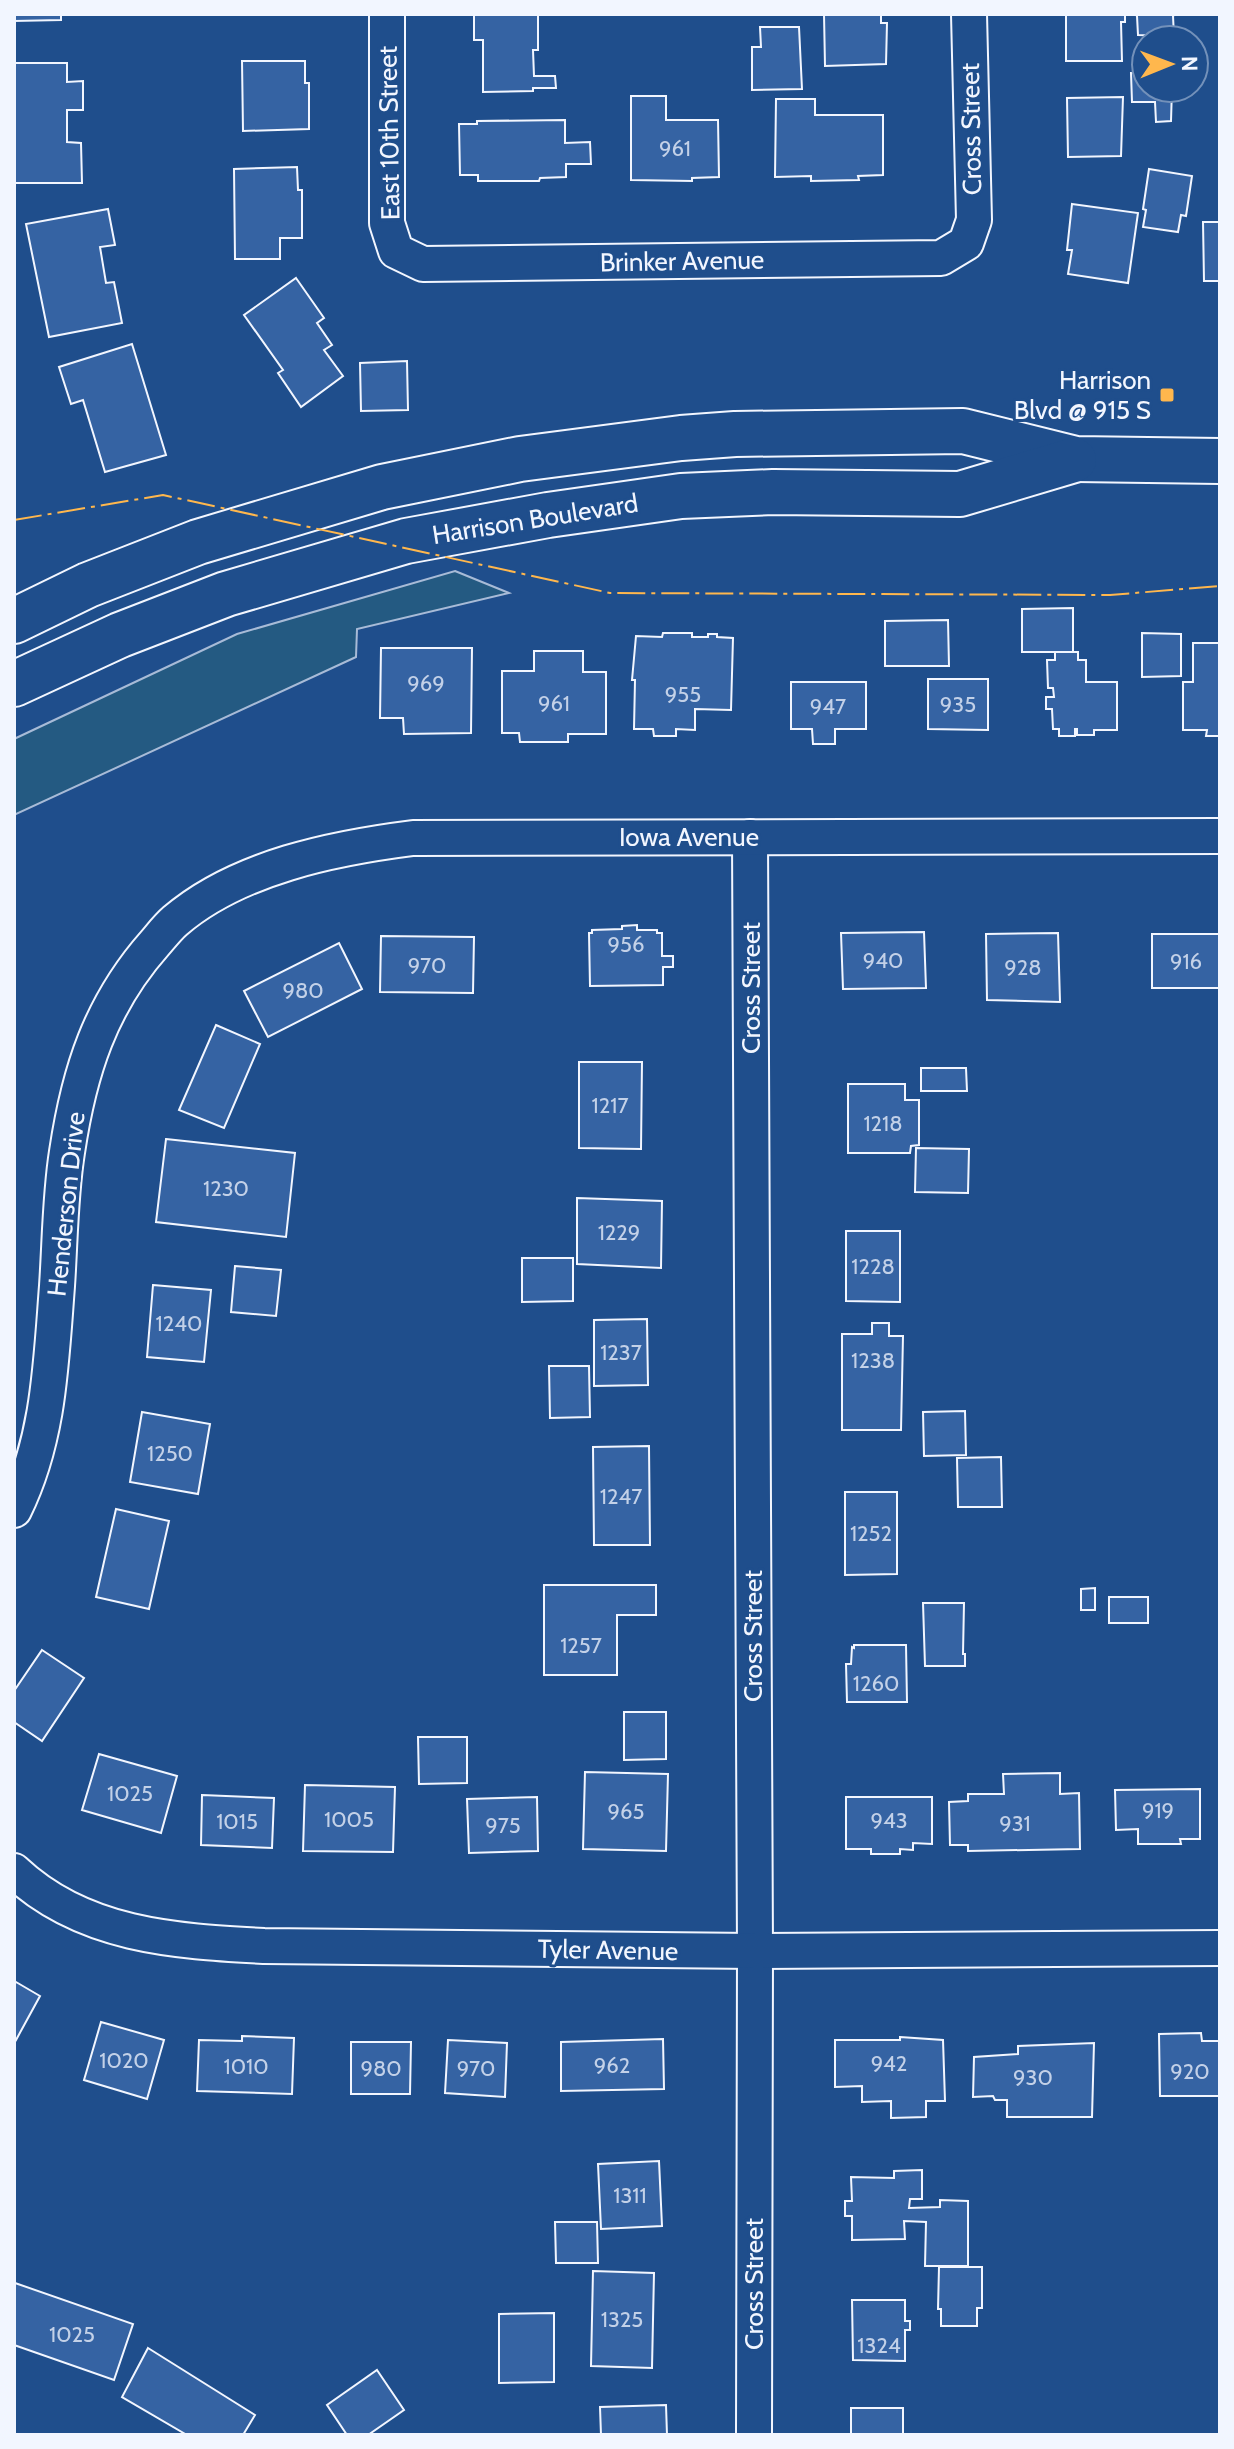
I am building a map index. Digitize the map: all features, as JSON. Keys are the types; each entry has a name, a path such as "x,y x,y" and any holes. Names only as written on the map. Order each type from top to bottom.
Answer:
{"main road":[{"name":"Harrison Boulevard","path":"14,621 88,585 198,542 382,487 520,459 735,434 963,431 1076,459 1220,461"},
{"name":"Harrison Boulevard","path":"14,684 120,635 226,594 406,541 548,515 681,496 773,492 960,494 1076,459"}],"street":[{"name":"East 10th Street","path":"387,14 387,223 396,251"},
{"name":"Cross Street","path":"966,243 974,220 969,14"},
{"name":"Brinker Avenue","path":"396,251 423,264 941,258 966,243"},
{"name":"Iowa Avenue","path":"175,921 213,894 261,873 321,853 413,838 1220,836"},
{"name":"Cross Street","path":"750,837 754,2435"},
{"name":"Henderson Drive","path":"14,1510 36,1452 49,1394 66,1156 90,1048 113,1001 140,960 175,921"},
{"name":"Tyler Avenue","path":"14,1871 53,1901 87,1919 189,1942 264,1946 755,1951 1220,1948"}],"shaded area":[{"path":"455,571 509,593 357,629 356,657 14,815 14,739 237,634"}],"building":[{"path":"14,14 61,14 61,20 14,21"},
{"path":"474,14 538,14 538,50 533,50 534,76 555,76 556,88 483,92 483,40 474,40"},
{"path":"824,14 881,14 881,23 887,23 886,64 825,66"},
{"path":"1066,14 1125,14 1125,22 1121,22 1122,61 1066,61"},
{"path":"1135,14 1176,14 1173,16 1173,24 1137,24"},
{"path":"760,27 799,27 802,89 752,90 752,47 761,47"},
{"path":"242,61 305,61 305,83 309,83 309,129 243,131"},
{"path":"14,63 67,63 67,82 83,81 83,110 67,110 67,142 81,143 82,183 14,183"},
{"path":"631,96 666,96 666,120 718,120 719,177 692,178 692,181 631,180"},
{"path":"1123,97 1121,156 1068,157 1067,98"},
{"path":"776,99 815,99 815,115 883,115 883,175 858,176 859,180 811,181 811,176 775,177"},
{"path":"1155,104 1172,104 1171,121 1156,122"},
{"path":"565,120 565,143 590,142 591,164 566,164 566,177 540,178 539,181 478,181 478,175 460,175 459,124"},
{"path":"297,167 298,190 302,190 302,238 280,238 280,259 235,259 234,169"},
{"path":"1149,169 1192,176 1186,216 1181,215 1178,232 1143,227"},
{"path":"1072,204 1138,213 1128,283 1068,274 1072,250 1067,250"},
{"path":"108,209 115,245 100,247 106,283 114,282 122,323 49,337 26,224"},
{"path":"1203,222 1220,222 1220,281 1204,281"},
{"path":"296,278 324,318 317,323 332,345 324,350 343,376 301,407 278,373 283,370 244,315"},
{"path":"132,344 166,455 105,472 83,400 71,404 59,367"},
{"path":"407,361 408,410 361,411 360,363"},
{"path":"1073,608 1073,652 1022,652 1022,609"},
{"path":"948,620 949,666 885,666 885,621"},
{"path":"663,633 692,633 692,637 717,634 717,637 733,638 731,710 695,709 695,730 676,729 676,736 654,736 653,729 634,729 635,680 632,680 636,636 662,637"},
{"path":"1142,633 1181,634 1181,676 1142,677"},
{"path":"1193,643 1220,643 1220,736 1206,736 1207,730 1183,730 1183,682 1193,682"},
{"path":"381,648 472,648 471,733 404,734 403,718 380,718"},
{"path":"534,651 583,651 583,672 606,672 606,734 568,734 568,742 520,742 519,733 502,733 502,671 534,671"},
{"path":"1055,652 1078,652 1078,660 1086,660 1086,682 1117,682 1117,730 1094,730 1094,735 1077,735 1075,729 1075,736 1059,736 1059,729 1053,729 1052,709 1046,709 1046,697 1054,697 1053,688 1048,688 1047,660 1055,660"},
{"path":"928,679 988,679 988,730 928,729"},
{"path":"791,682 866,682 866,729 835,729 835,744 813,744 812,729 791,729"},
{"path":"637,925 637,930 662,933 662,956 673,956 673,967 663,967 663,985 590,986 589,933 592,930"},
{"path":"924,932 926,988 843,989 841,933"},
{"path":"1058,933 1060,1002 987,1000 986,934"},
{"path":"1152,934 1220,934 1220,988 1152,988"},
{"path":"381,936 474,937 473,993 380,992"},
{"path":"339,943 362,989 268,1037 244,991"},
{"path":"216,1025 260,1044 224,1128 179,1110"},
{"path":"579,1062 642,1062 641,1149 579,1148"},
{"path":"921,1068 966,1068 967,1091 921,1091"},
{"path":"848,1084 905,1084 905,1100 919,1100 919,1145 911,1146 910,1153 848,1153"},
{"path":"166,1139 295,1153 286,1237 156,1222"},
{"path":"916,1148 969,1149 968,1193 915,1192"},
{"path":"577,1198 662,1201 661,1268 577,1264"},
{"path":"846,1231 900,1231 900,1302 846,1301"},
{"path":"522,1258 573,1258 573,1301 522,1302"},
{"path":"235,1266 281,1270 276,1316 231,1312"},
{"path":"153,1285 211,1290 204,1362 147,1357"},
{"path":"647,1319 648,1385 594,1386 594,1320"},
{"path":"872,1323 889,1323 889,1336 903,1336 901,1430 842,1430 842,1334 872,1334"},
{"path":"549,1366 589,1366 590,1417 550,1418"},
{"path":"965,1411 966,1455 924,1456 923,1412"},
{"path":"142,1412 210,1424 198,1494 130,1482"},
{"path":"649,1446 650,1545 594,1545 593,1447"},
{"path":"1001,1457 1002,1507 958,1507 957,1458"},
{"path":"845,1492 897,1492 897,1574 845,1575"},
{"path":"116,1509 169,1521 149,1609 96,1597"},
{"path":"544,1585 656,1585 656,1615 617,1615 617,1675 544,1675"},
{"path":"1095,1588 1095,1610 1081,1610 1081,1589"},
{"path":"1109,1597 1148,1597 1148,1623 1109,1623"},
{"path":"923,1603 964,1603 965,1666 925,1666"},
{"path":"854,1645 906,1645 907,1702 847,1702 846,1664 851,1664"},
{"path":"42,1650 84,1678 42,1741 14,1722 14,1691"},
{"path":"624,1712 666,1712 666,1759 624,1760"},
{"path":"418,1737 467,1737 467,1783 419,1784"},
{"path":"99,1754 177,1776 161,1833 82,1810"},
{"path":"585,1772 668,1774 666,1851 583,1849"},
{"path":"1060,1773 1060,1794 1079,1793 1080,1849 968,1851 968,1845 950,1845 949,1802 968,1801 968,1794 1004,1794 1003,1774"},
{"path":"305,1785 395,1787 393,1852 303,1851"},
{"path":"1200,1789 1200,1839 1180,1839 1181,1844 1138,1844 1138,1829 1116,1830 1115,1790"},
{"path":"202,1795 274,1798 272,1848 201,1845"},
{"path":"537,1797 538,1851 469,1853 467,1799"},
{"path":"846,1797 932,1797 932,1844 913,1843 913,1850 900,1849 900,1854 871,1854 871,1849 846,1849"},
{"path":"16,1982 40,1996 16,2040 14,1985"},
{"path":"101,2022 164,2040 147,2099 84,2080"},
{"path":"1201,2033 1202,2041 1220,2041 1220,2096 1160,2096 1159,2034"},
{"path":"242,2036 294,2038 292,2094 197,2091 199,2040 242,2041"},
{"path":"900,2037 943,2040 945,2101 926,2101 926,2117 891,2118 891,2101 862,2102 862,2086 835,2087 835,2040 900,2040"},
{"path":"663,2039 664,2089 561,2091 561,2042"},
{"path":"448,2040 507,2043 505,2097 445,2093"},
{"path":"351,2042 411,2042 410,2094 351,2094"},
{"path":"1094,2043 1092,2117 1007,2117 1007,2100 995,2100 993,2096 973,2097 974,2057 1018,2054 1018,2046"},
{"path":"659,2161 662,2226 601,2229 598,2164"},
{"path":"922,2170 922,2199 910,2199 909,2208 940,2207 940,2200 968,2201 968,2266 925,2266 926,2222 904,2221 905,2239 852,2240 852,2216 845,2216 845,2201 852,2201 851,2177 894,2178 894,2171"},
{"path":"555,2222 597,2222 598,2263 556,2263"},
{"path":"939,2267 982,2267 982,2308 977,2308 977,2326 941,2326 941,2309 938,2309"},
{"path":"593,2271 654,2273 652,2368 591,2366"},
{"path":"15,2283 133,2324 114,2380 14,2345"},
{"path":"852,2300 905,2300 905,2321 910,2321 910,2330 905,2330 905,2361 853,2360"},
{"path":"554,2313 554,2382 499,2383 499,2314"},
{"path":"148,2348 255,2415 243,2435 187,2435 122,2397"},
{"path":"377,2370 404,2410 368,2435 347,2435 327,2405"},
{"path":"666,2405 667,2435 601,2435 600,2407"},
{"path":"851,2408 903,2408 903,2435 851,2435"}],"power":[{"path":"14,520 163,495 610,593 1110,595 1220,586"}],"place":[{"name":"Harrison Blvd @ 915 S","path":"1167,395"}]}
